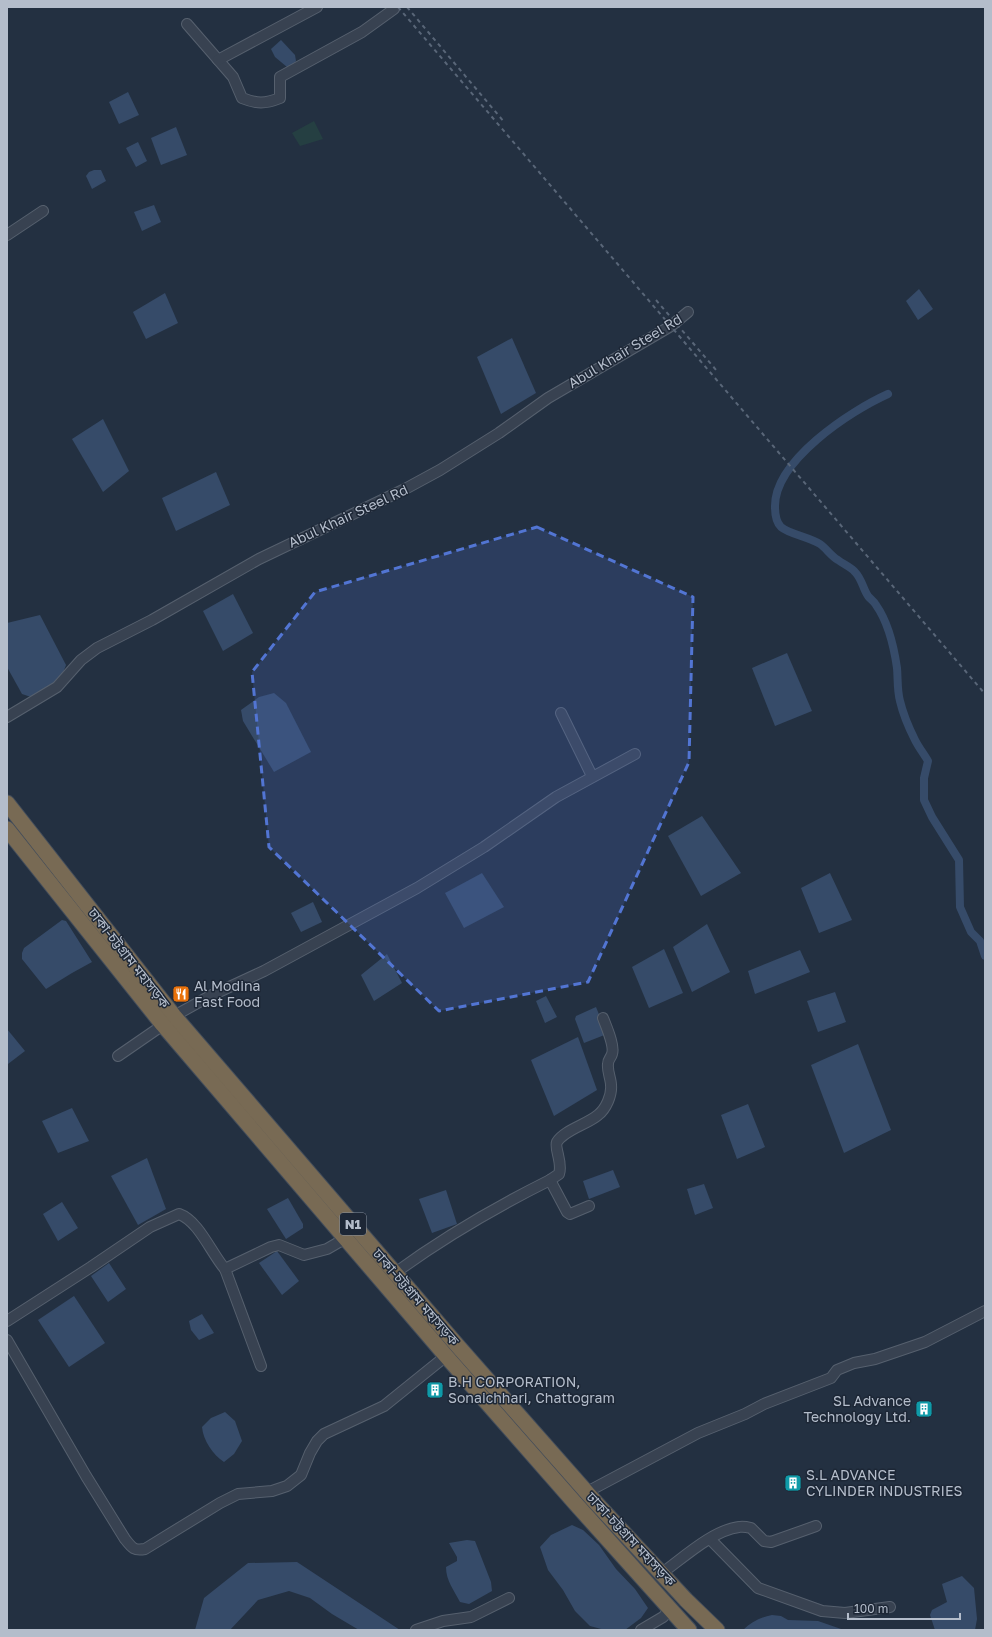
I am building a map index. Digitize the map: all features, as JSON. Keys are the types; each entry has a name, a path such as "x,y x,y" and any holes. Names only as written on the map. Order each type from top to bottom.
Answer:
{"highway":[{"name":"ঢাকা-চট্টগ্রাম মহাসড়ক","path":"7,803 169,1020 395,1273 587,1492 717,1630"},
{"name":"ঢাকা-চট্টগ্রাম মহাসড়ক","path":"7,829 169,1020 346,1238 446,1356 689,1630"}],"street":[{"path":"218,60 317,7"},
{"path":"187,24 233,77 242,98 252,102 267,103 280,98 280,77 362,32 394,9"},
{"path":"7,235 43,211"},
{"name":"Abul Khair Steel Rd","path":"7,717 57,687 81,660 97,648 152,620 247,565 405,490 435,473 499,433 548,398 671,326 688,312"},
{"path":"562,713 592,776"},
{"path":"118,1056 169,1020 210,996 264,971 417,888 484,847 556,797 592,776 635,754"},
{"path":"395,1273 454,1233 490,1211 559,1174 560,1170 556,1145 558,1141 569,1132 598,1115 610,1098 612,1087 607,1065 612,1054 612,1048 603,1018"},
{"path":"550,1180 567,1212 570,1214 589,1206"},
{"path":"7,1321 91,1268 150,1227 179,1214 185,1216 192,1223 225,1269 262,1366"},
{"path":"225,1269 270,1247 279,1245 304,1255 327,1249 346,1238"},
{"path":"587,1492 698,1433 745,1414 764,1404 831,1378 837,1370 854,1363 890,1355 925,1342 985,1311"},
{"path":"7,1340 86,1476 125,1539 132,1548 137,1550 146,1549 220,1503 238,1494 272,1491 287,1486 301,1475 310,1453 317,1441 324,1434 384,1406 446,1356"},
{"path":"662,1573 710,1539 728,1530 740,1527 751,1528 764,1541 771,1542 816,1526"},
{"path":"710,1539 758,1588 822,1611 845,1613 890,1607"},
{"path":"416,1630 443,1621 471,1616 508,1598"},
{"path":"640,1630 663,1617 671,1609"}],"highlighted area":[{"path":"537,527 693,597 689,762 588,982 439,1011 269,847 252,672 315,592"}],"green space":[{"path":"314,121 323,139 300,146 292,133"}],"water":[{"path":"281,40 295,55 296,61 293,65 287,67 275,57 271,49"},
{"path":"128,92 139,115 119,124 109,102"},
{"path":"176,127 187,155 161,165 151,138"},
{"path":"138,142 147,161 136,167 126,148"},
{"path":"101,170 106,181 92,189 86,176 89,172"},
{"path":"154,205 161,222 142,231 134,212"},
{"path":"919,289 933,309 918,320 906,301"},
{"path":"165,293 178,323 146,339 133,312"},
{"path":"512,338 536,393 501,414 477,357"},
{"path":"103,419 129,471 103,492 72,439"},
{"path":"216,472 230,505 176,531 162,498"},
{"path":"233,594 253,633 223,651 203,611"},
{"path":"40,615 66,665 61,678 31,697 22,694 7,667 7,623"},
{"path":"787,653 812,711 775,726 752,668"},
{"path":"274,693 286,703 311,752 274,772 243,721 241,710 259,697"},
{"path":"702,816 741,873 701,896 668,836"},
{"path":"482,873 504,907 464,928 445,893"},
{"path":"830,873 852,920 819,933 801,888"},
{"path":"313,902 322,922 301,932 291,913"},
{"path":"62,920 66,921 92,962 46,989 22,959 22,953 24,948"},
{"path":"707,924 730,972 692,992 673,947"},
{"path":"664,949 683,993 649,1008 632,967"},
{"path":"800,950 810,972 755,994 748,971"},
{"path":"387,954 402,983 374,1001 361,975"},
{"path":"835,992 846,1022 818,1032 807,1001"},
{"path":"546,996 557,1017 545,1023 536,1001"},
{"path":"596,1007 607,1034 584,1043 575,1019 576,1016"},
{"path":"7,1029 25,1051 8,1064 7,1062"},
{"path":"578,1037 597,1090 554,1116 531,1060"},
{"path":"858,1044 891,1130 844,1153 811,1065"},
{"path":"748,1104 765,1147 737,1159 721,1115"},
{"path":"72,1108 89,1141 58,1153 42,1121"},
{"path":"147,1158 166,1209 138,1225 111,1176"},
{"path":"613,1170 620,1187 589,1199 583,1181"},
{"path":"704,1184 713,1208 695,1215 687,1189"},
{"path":"446,1190 457,1224 432,1233 419,1199"},
{"path":"288,1198 303,1224 303,1228 286,1239 267,1209"},
{"path":"62,1202 78,1228 58,1241 43,1214"},
{"path":"277,1251 299,1281 282,1295 259,1263"},
{"path":"109,1263 126,1289 108,1302 91,1276"},
{"path":"74,1296 105,1343 69,1367 38,1320"},
{"path":"202,1314 214,1333 199,1340 191,1330 189,1321"},
{"path":"225,1412 235,1421 242,1441 234,1454 224,1462 209,1447 204,1437 202,1427 211,1418"},
{"path":"572,1525 583,1530 599,1545 616,1569 635,1589 648,1608 641,1618 625,1630 605,1630 590,1626 575,1611 563,1590 548,1570 540,1547 551,1535"},
{"path":"467,1540 475,1541 491,1582 492,1591 469,1604 460,1602 446,1572 446,1567 457,1561 457,1557 449,1543"},
{"path":"297,1562 400,1630 359,1630 332,1614 310,1598 289,1591 258,1600 230,1630 195,1630 204,1598 248,1563"},
{"path":"962,1576 974,1588 977,1619 975,1630 935,1630 930,1615 932,1610 947,1602 942,1584"},
{"path":"772,1615 781,1616 788,1620 818,1621 844,1630 743,1630 756,1620"}],"waterway":[{"path":"888,394 854,412 835,425 800,456 787,472 778,490 775,507 776,515 778,523 781,527 789,532 820,544 835,558 853,570 868,596 884,619 894,652 897,668 898,693 903,711 908,726 918,746 928,761 924,778 924,800 932,817 959,860 960,907 971,932 980,941 985,956"}],"railway":[{"path":"398,7 985,694"},
{"path":"407,7 505,123"},
{"path":"656,300 717,371"}],"place":[{"name":"Al Modina Fast Food","path":"181,994"},
{"name":"B.H CORPORATION, Sonaichhari, Chattogram","path":"435,1390"},
{"name":"SL Advance Technology Ltd.","path":"924,1409"},
{"name":"S.L ADVANCE CYLINDER INDUSTRIES","path":"793,1483"}]}
